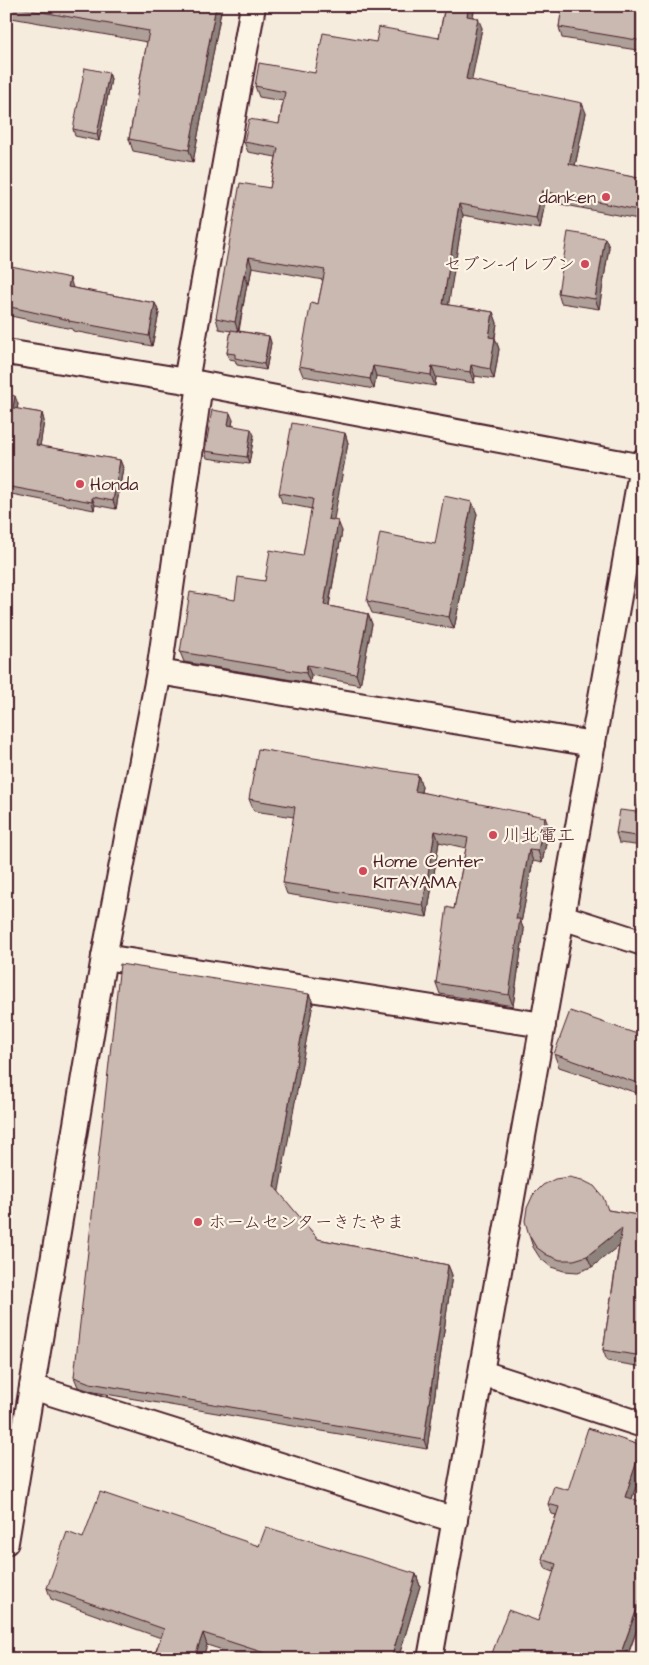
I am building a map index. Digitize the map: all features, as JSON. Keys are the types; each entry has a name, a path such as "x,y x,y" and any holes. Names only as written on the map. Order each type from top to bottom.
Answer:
{"street":[{"path":"6,1542 104,957 159,672 193,383 253,6"},
{"path":"6,352 193,383 642,465 430,1659"},
{"path":"159,672 593,744"},
{"path":"562,917 643,943"},
{"path":"104,957 543,1025"},
{"path":"482,1373 643,1425"},
{"path":"32,1387 455,1520"}],"building":[{"path":"8,6 216,6 189,150 129,139 149,31"},
{"path":"445,6 469,6 467,16 478,18 466,79 582,103 569,164 643,179 643,211 542,191 536,218 459,204 443,304 493,312 489,337 495,338 490,369 471,365 470,372 432,366 431,375 373,366 370,379 299,366 311,302 318,304 325,270 249,257 235,322 216,318 240,183 270,188 278,148 244,142 249,119 279,124 285,92 255,86 259,63 315,73 323,33 376,42 379,27 439,38"},
{"path":"562,6 643,6 643,41 559,27"},
{"path":"85,68 109,73 97,134 73,129"},
{"path":"568,232 605,238 595,299 558,293"},
{"path":"6,265 70,278 68,287 155,303 149,336 69,321 6,306"},
{"path":"231,330 269,336 264,364 235,358 235,354 227,353"},
{"path":"6,394 15,396 13,408 42,413 36,445 120,460 113,501 92,497 92,502 6,486"},
{"path":"212,410 230,413 228,425 251,429 247,457 205,451"},
{"path":"292,423 345,433 328,519 338,521 324,605 368,614 356,674 307,665 306,673 180,652 190,592 235,600 238,577 265,581 270,550 303,556 313,499 279,493"},
{"path":"444,496 472,502 449,617 367,601 380,533 435,544"},
{"path":"258,749 418,775 415,791 545,817 538,851 529,850 516,919 520,919 509,995 436,983 447,907 454,909 468,838 435,831 423,905 283,883 295,807 249,799"},
{"path":"643,778 643,837 616,833 620,810 637,812"},
{"name":"ホームセンターきたやま","path":"120,964 309,994 274,1186 318,1239 448,1265 424,1440 90,1383 74,1377"},
{"path":"570,1011 643,1036 643,1085 554,1054"},
{"path":"569,1177 582,1180 594,1186 603,1197 608,1210 643,1216 643,1356 603,1350 622,1228 587,1256 574,1260 560,1260 547,1255 536,1247 529,1235 525,1221 527,1208 533,1195 543,1185 555,1179"},
{"path":"588,1428 642,1446 625,1497 643,1502 643,1592 622,1650 643,1656 643,1659 490,1659 508,1610 538,1621 556,1564 542,1559 559,1507 548,1504 554,1486 568,1490"},
{"path":"100,1492 259,1546 266,1527 416,1574 391,1659 283,1659 203,1633 194,1659 153,1659 164,1629 47,1588 67,1532 83,1538"}],"place":[{"name":"danken","path":"606,197"},
{"name":"セブン-イレブン","path":"585,264"},
{"name":"Honda","path":"80,484"},
{"name":"川北電工","path":"493,835"},
{"name":"Home Center KITAYAMA","path":"363,871"},
{"name":"ホームセンターきたやま","path":"198,1222"}]}
